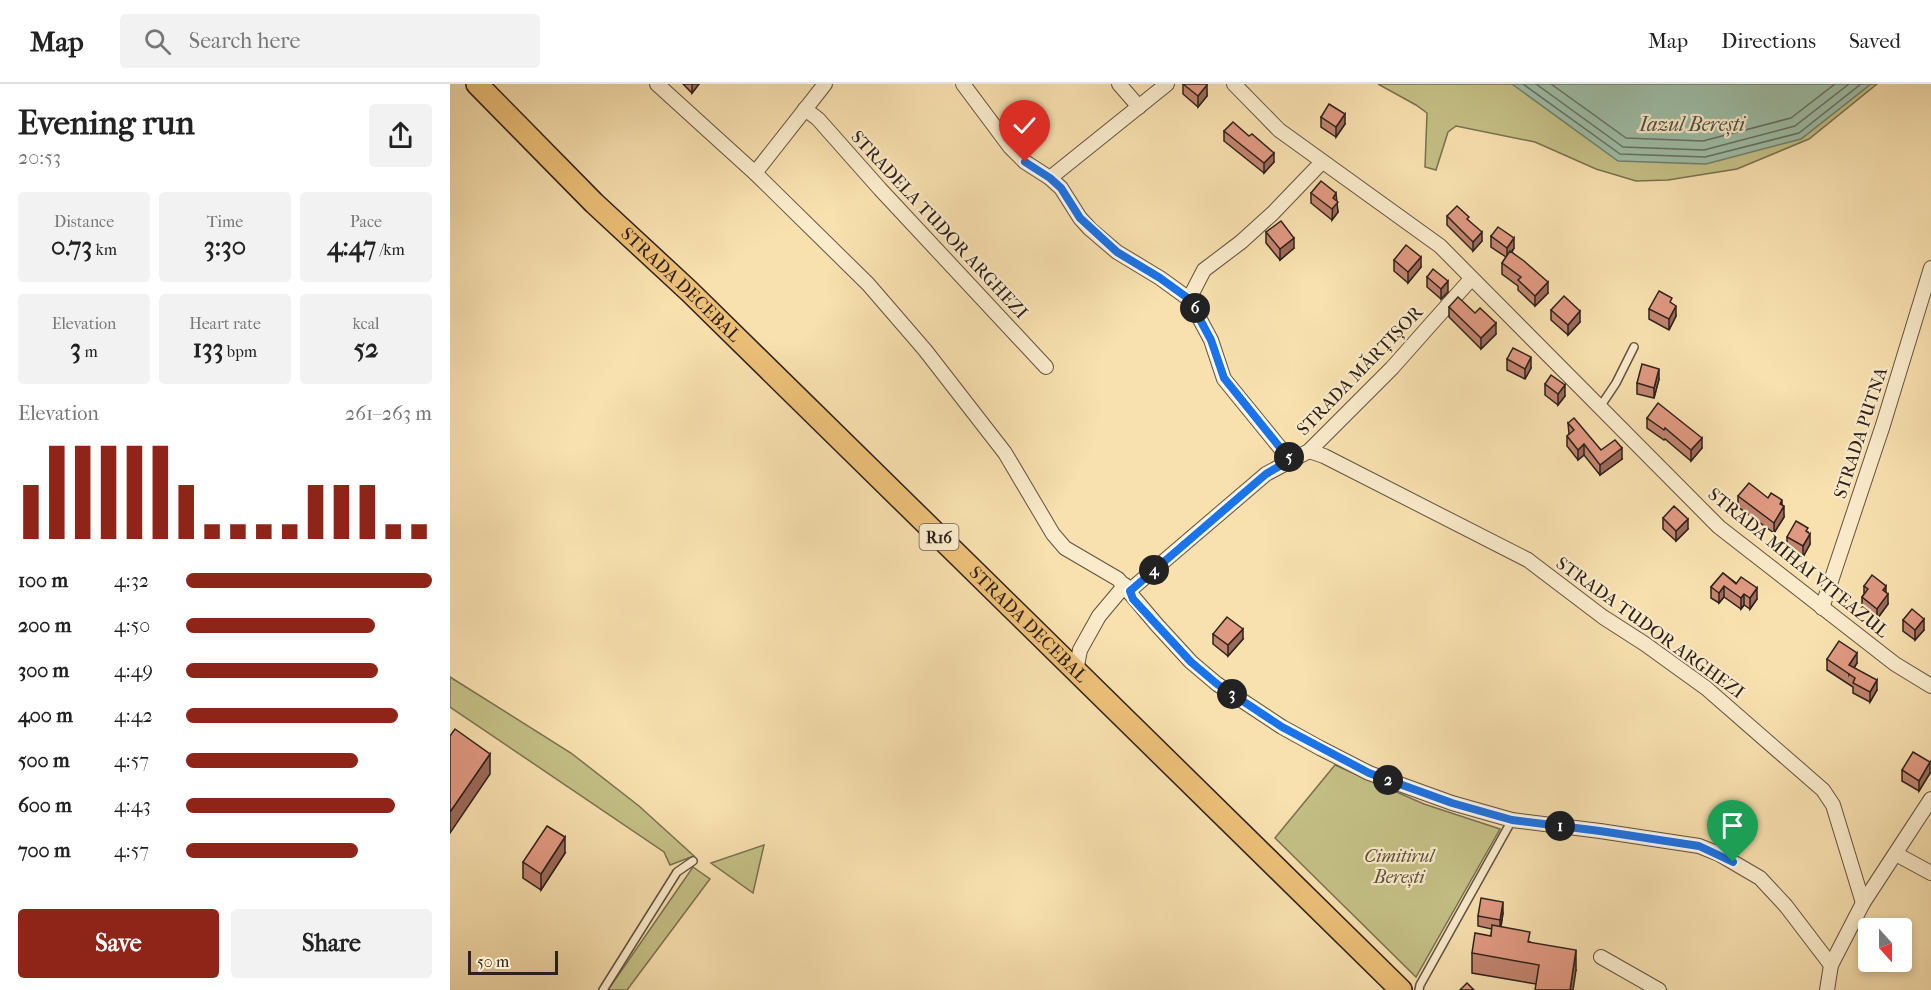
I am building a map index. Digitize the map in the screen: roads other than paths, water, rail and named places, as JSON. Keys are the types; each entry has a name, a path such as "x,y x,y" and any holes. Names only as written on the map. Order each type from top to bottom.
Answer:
{"main road":[{"name":"STRADA DECEBAL","path":"477,84 594,203 689,291 1401,990"}],"street":[{"path":"657,84 755,172 859,274 925,350 1005,453 1053,534 1065,548 1108,572 1127,588 1133,599 1191,662 1217,684 1282,727 1369,773 1452,803 1512,820 1699,846 1719,854 1760,878 1786,906 1831,965"},
{"path":"755,172 825,84"},
{"path":"963,84 1025,162 1061,188 1080,218 1117,252 1189,299 1211,340 1224,378 1290,460"},
{"path":"1119,84 1139,107"},
{"path":"1050,178 1167,84"},
{"name":"STRADA MIHAI VITEAZUL","path":"1234,84 1279,130 1440,246 1719,527 1895,663 1931,686"},
{"name":"STRADELA TUDOR ARGHEZI","path":"805,109 818,119 1046,367"},
{"path":"1189,299 1204,270 1241,242 1273,213 1322,162"},
{"name":"STRADA PUTNA","path":"1822,608 1883,425 1926,307 1931,268"},
{"name":"STRADA MĂRȚIȘOR","path":"1076,671 1080,650 1099,616 1127,588 1266,474 1309,451 1392,368 1471,279"},
{"name":"STRADA TUDOR ARGHEZI","path":"1309,451 1324,456 1528,560 1603,617 1706,688 1823,790 1833,804 1863,903"},
{"path":"1827,990 1831,965 1863,903 1931,799"},
{"path":"1896,854 1931,873"},
{"path":"1601,957 1659,990"}],"lane":[{"path":"1600,407 1616,383 1634,347"},
{"path":"1419,990 1512,820"},
{"path":"603,990 677,872 693,861"}],"water":[{"name":"Iazul Berești","path":"1512,84 1871,84 1801,139 1706,164 1618,161"}],"park label":[{"name":"Cimitirul Berești","path":"1399,866"}]}
